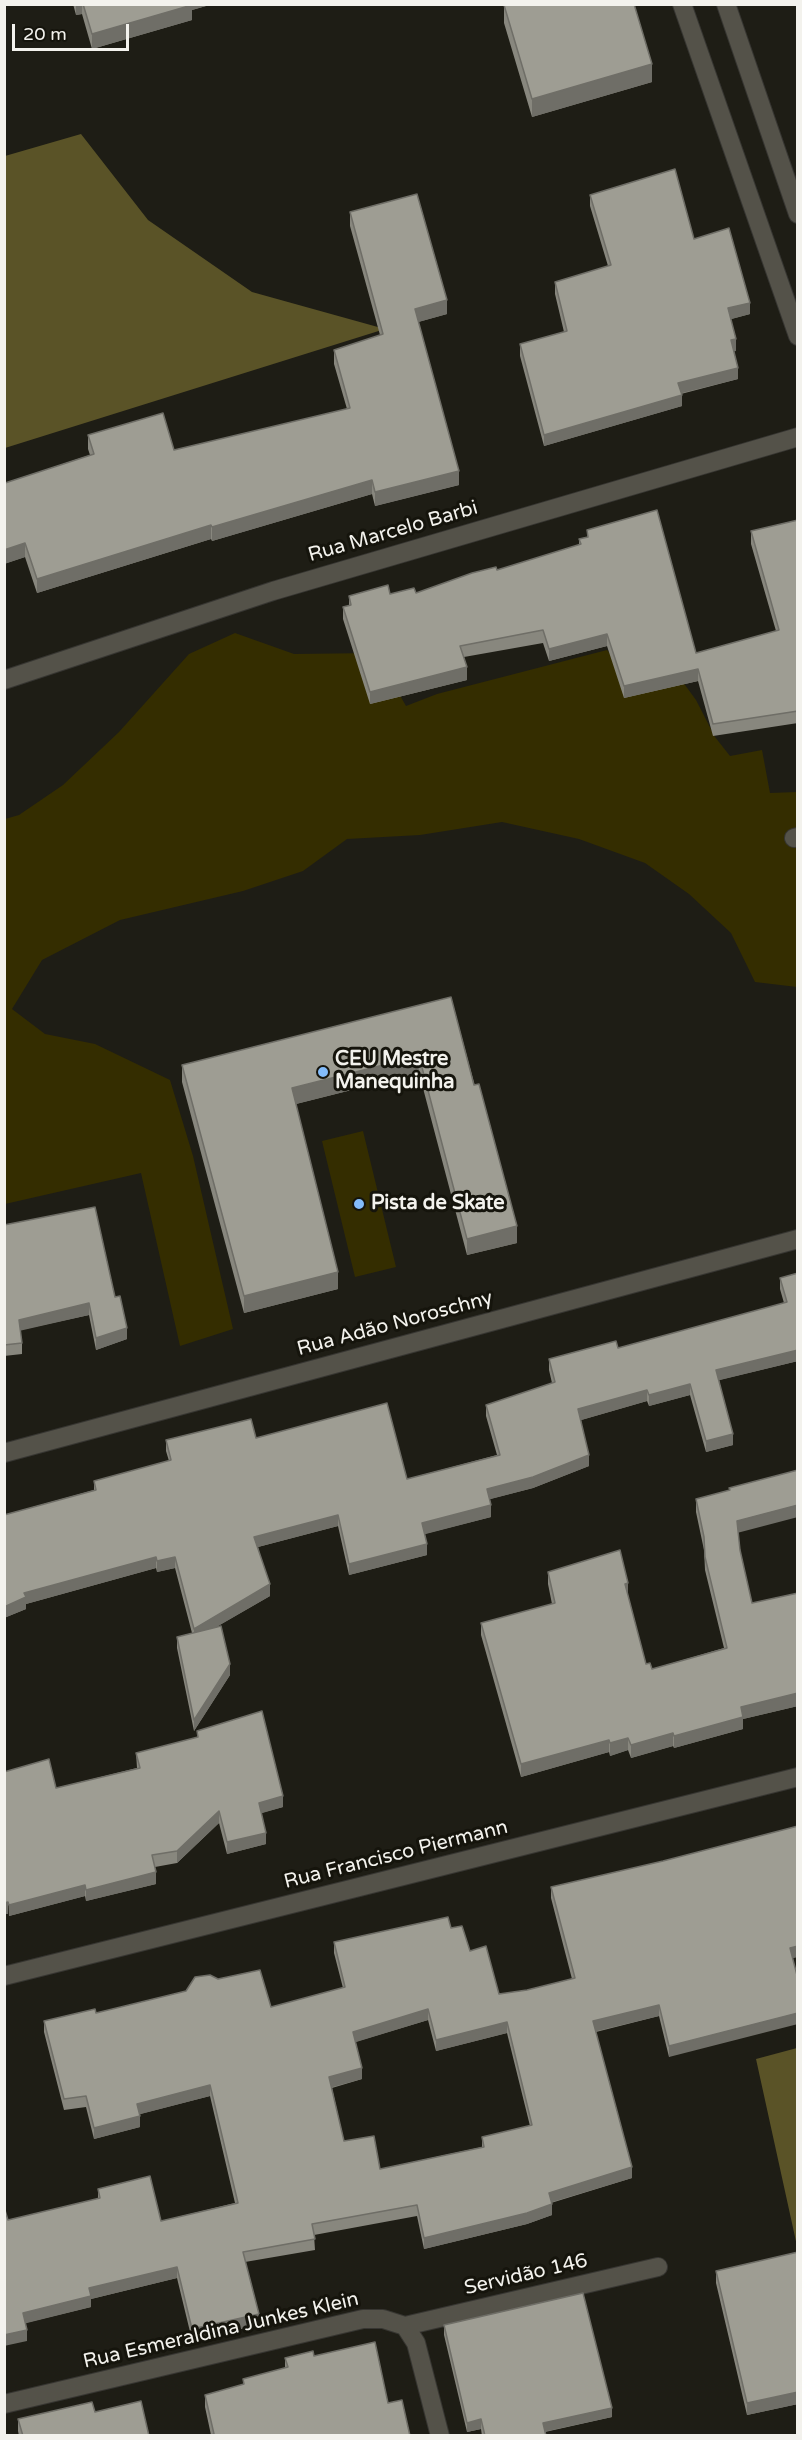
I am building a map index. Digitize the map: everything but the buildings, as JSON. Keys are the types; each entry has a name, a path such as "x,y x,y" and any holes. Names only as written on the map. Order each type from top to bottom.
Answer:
{"street":[{"path":"682,4 798,336"},
{"path":"726,4 798,214"},
{"name":"Rua Marcelo Barbi","path":"4,680 273,591 798,437"},
{"name":"Rua Adão Noroschny","path":"4,1453 798,1239"},
{"name":"Rua Francisco Piermann","path":"4,1976 798,1777"},
{"name":"Servidão 146","path":"405,2326 658,2267"},
{"name":"Rua Esmeraldina Junkes Klein","path":"4,2404 363,2319 383,2319 405,2326"},
{"path":"405,2326 416,2343 440,2436"}],"shaded area":[{"path":"81,134 148,220 252,292 385,329 5,448 5,156"},
{"path":"235,633 294,654 376,653 406,706 437,694 607,650 635,684 677,674 696,700 715,737 730,756 762,750 770,793 797,792 797,987 755,982 731,933 689,894 645,863 579,839 502,822 420,835 347,839 303,871 243,891 120,920 42,960 12,1009 45,1034 95,1044 170,1080 193,1156 233,1329 180,1346 141,1173 5,1204 5,819 19,815 63,785 119,732 189,654"},
{"name":"Pista de Skate","path":"363,1131 396,1267 355,1277 322,1141"},
{"path":"798,2048 797,2246 756,2059"}],"place":[{"name":"CEU Mestre Manequinha","path":"323,1072"},
{"name":"Pista de Skate","path":"359,1204"}]}
